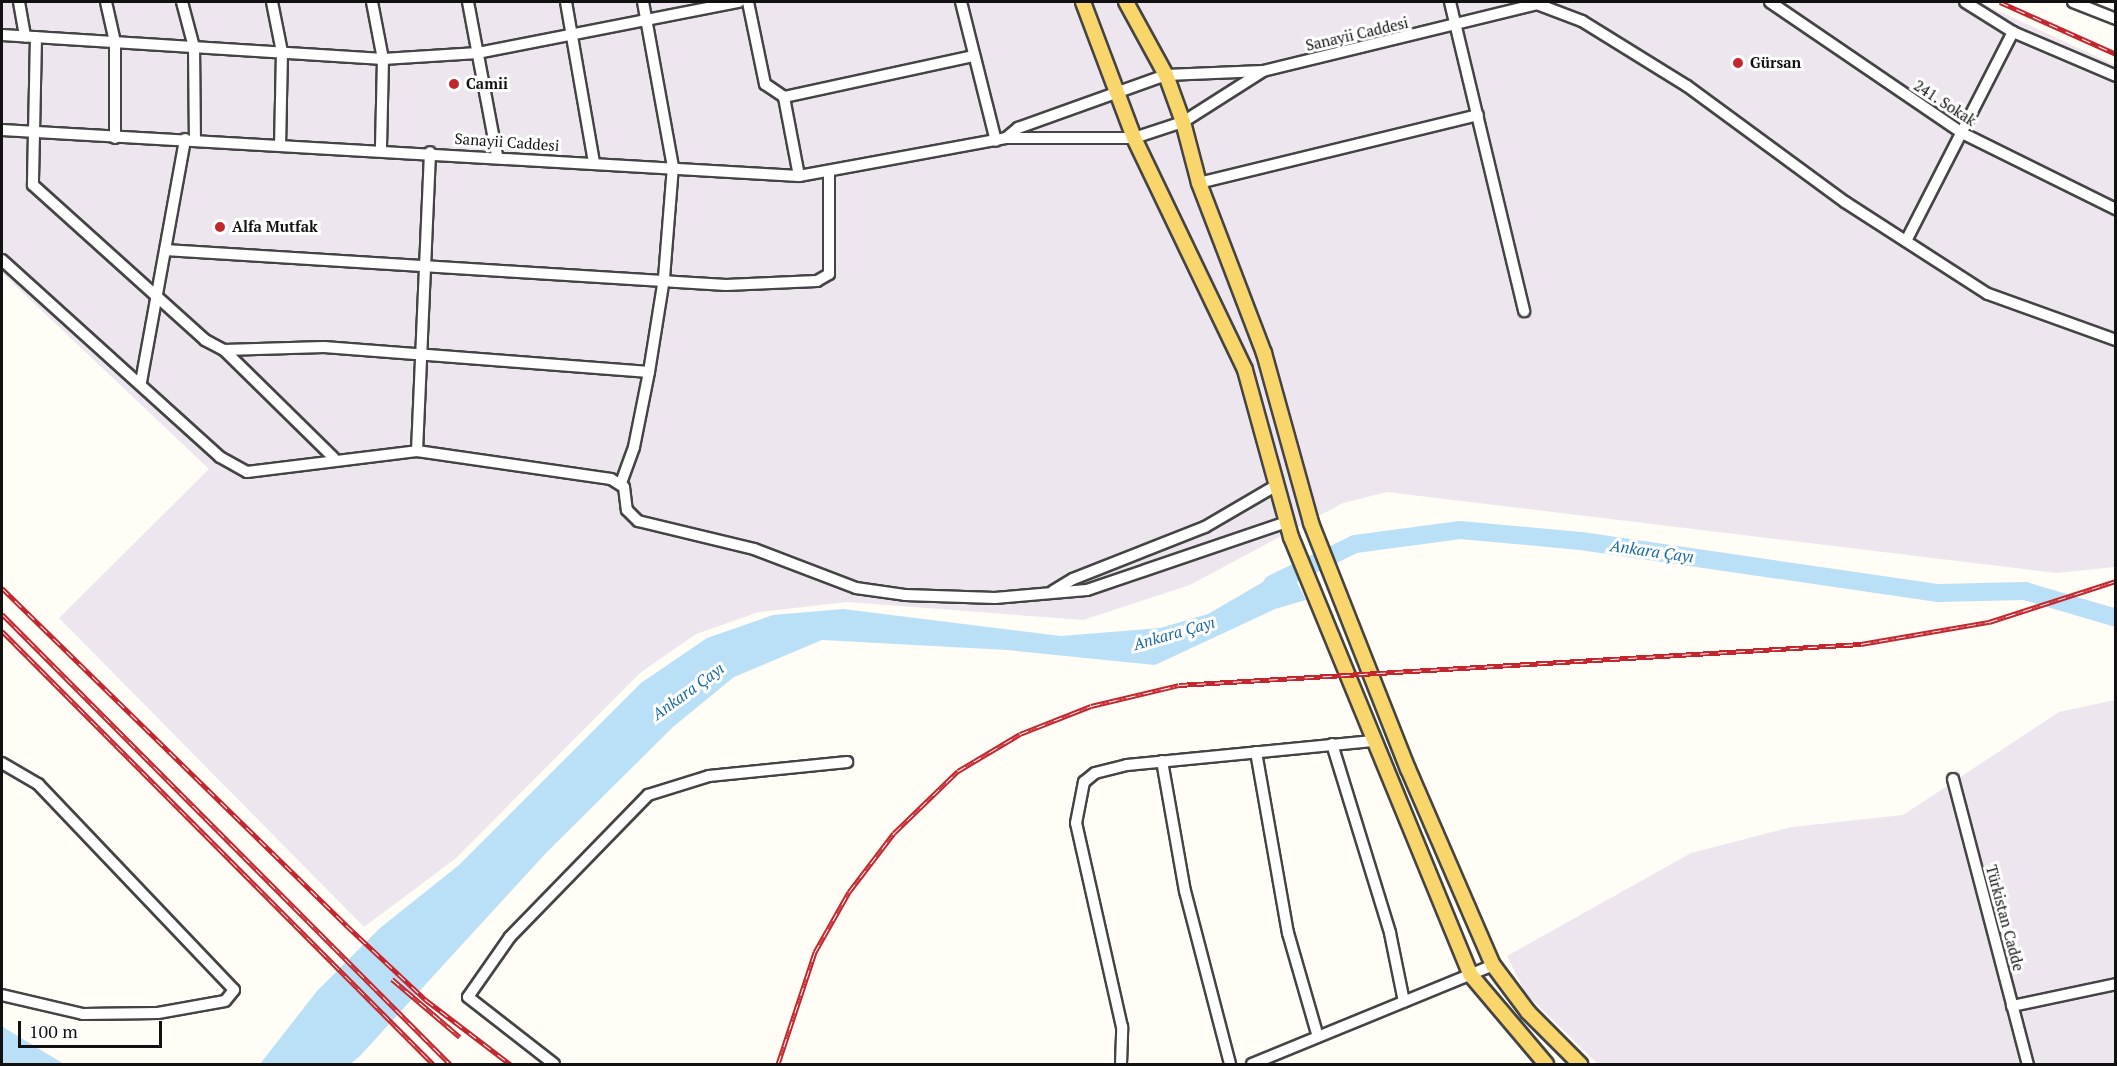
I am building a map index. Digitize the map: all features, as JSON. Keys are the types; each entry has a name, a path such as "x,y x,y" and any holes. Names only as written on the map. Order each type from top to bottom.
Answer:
{"main road":[{"path":"1083,2 1134,138 1245,370 1291,537 1470,974 1546,1065"},
{"path":"1126,2 1166,75 1183,122 1200,183 1264,353 1311,523 1493,965 1528,1011 1580,1065"}],"street":[{"path":"19,2 31,36 33,185 224,350 333,457"},
{"path":"106,2 115,42 115,138"},
{"path":"141,382 165,250 190,139 194,47 182,2"},
{"path":"272,2 282,52 280,144"},
{"path":"372,2 383,59 381,149"},
{"path":"468,2 497,155"},
{"path":"566,2 594,163"},
{"path":"643,2 673,167 664,278 649,372 634,447 621,483 627,510 638,521 754,549 856,588 981,598 1109,584 1287,522"},
{"path":"2,35 383,59 477,53 739,2"},
{"path":"748,2 765,84 784,97 799,176"},
{"path":"961,2 974,56 1001,139"},
{"path":"1450,2 1524,311"},
{"name":"241. Sokak","path":"1770,2 1962,133 2115,210"},
{"path":"1965,2 2013,32 2115,76"},
{"path":"2073,2 2115,20"},
{"name":"Sanayii Caddesi","path":"1001,139 1018,128 1166,75 1263,71 1457,27 1537,4 1582,21 1687,86 1906,241 1988,294 2115,340"},
{"path":"1906,241 2013,32"},
{"path":"784,97 974,56"},
{"name":"Sanayii Caddesi","path":"2,130 115,138 190,139 497,155 673,167 730,176 799,176 829,174 1001,139 1134,138 1183,122 1263,71"},
{"path":"1200,183 1478,115"},
{"path":"417,451 430,152"},
{"path":"165,250 664,278 726,285 818,282 829,274 829,174"},
{"path":"2,260 236,469 286,470 333,457 417,451 621,483"},
{"path":"224,350 324,348 649,372"},
{"path":"1053,591 1073,579 1205,526 1277,485"},
{"path":"1121,1065 1122,1027 1077,808 1084,782 1095,773 1162,761 1373,741"},
{"path":"1332,744 1390,933 1404,1002"},
{"path":"1256,752 1288,933 1318,1037"},
{"path":"1162,761 1185,891 1230,1065"},
{"path":"554,1065 468,997 518,928 648,795 709,776 847,762"},
{"path":"2,763 38,784 234,990 225,1001 158,1013 83,1014 2,995"},
{"name":"Türkistan Cadde","path":"1953,779 2028,1065"},
{"path":"1252,1065 1493,965"},
{"path":"2012,1006 2115,984"}],"shaded area":[{"path":"2,2 1979,2 2115,65 2115,567 2056,573 1387,492 1343,503 1190,585 1083,620 847,602 759,612 696,634 640,673 455,859 364,927 59,618 209,469 2,273"},
{"path":"2115,700 2115,1064 1598,1064 1526,994 1507,956 1691,853 1792,827 1903,815 2059,712"}],"water":[{"path":"1289,567 1306,600 1275,609 1155,665 1007,650 822,640 734,677 673,727 546,853 359,1057 350,1064 260,1064 317,991 380,928 459,865 641,683 707,638 773,615 843,609 1061,636 1160,628 1208,614"},
{"path":"3,1027 64,1064 2,1064"}],"waterway":[{"name":"Ankara Çayı","path":"1272,584 1355,544 1460,530 1581,541 1938,593 2025,591 2116,618"}],"railway":[{"path":"2000,2 2116,54"},
{"path":"778,1064 815,952 849,892 894,833 958,771 1020,734 1091,706 1179,685 1861,644 1989,622 2116,581"},
{"path":"2,588 346,925 426,1000 510,1064"},
{"path":"2,614 450,1064"},
{"path":"2,631 433,1064"},
{"path":"392,979 460,1037"}],"place":[{"name":"Gürsan","path":"1738,63"},
{"name":"Camii","path":"454,84"},
{"name":"Alfa Mutfak","path":"220,227"}]}
